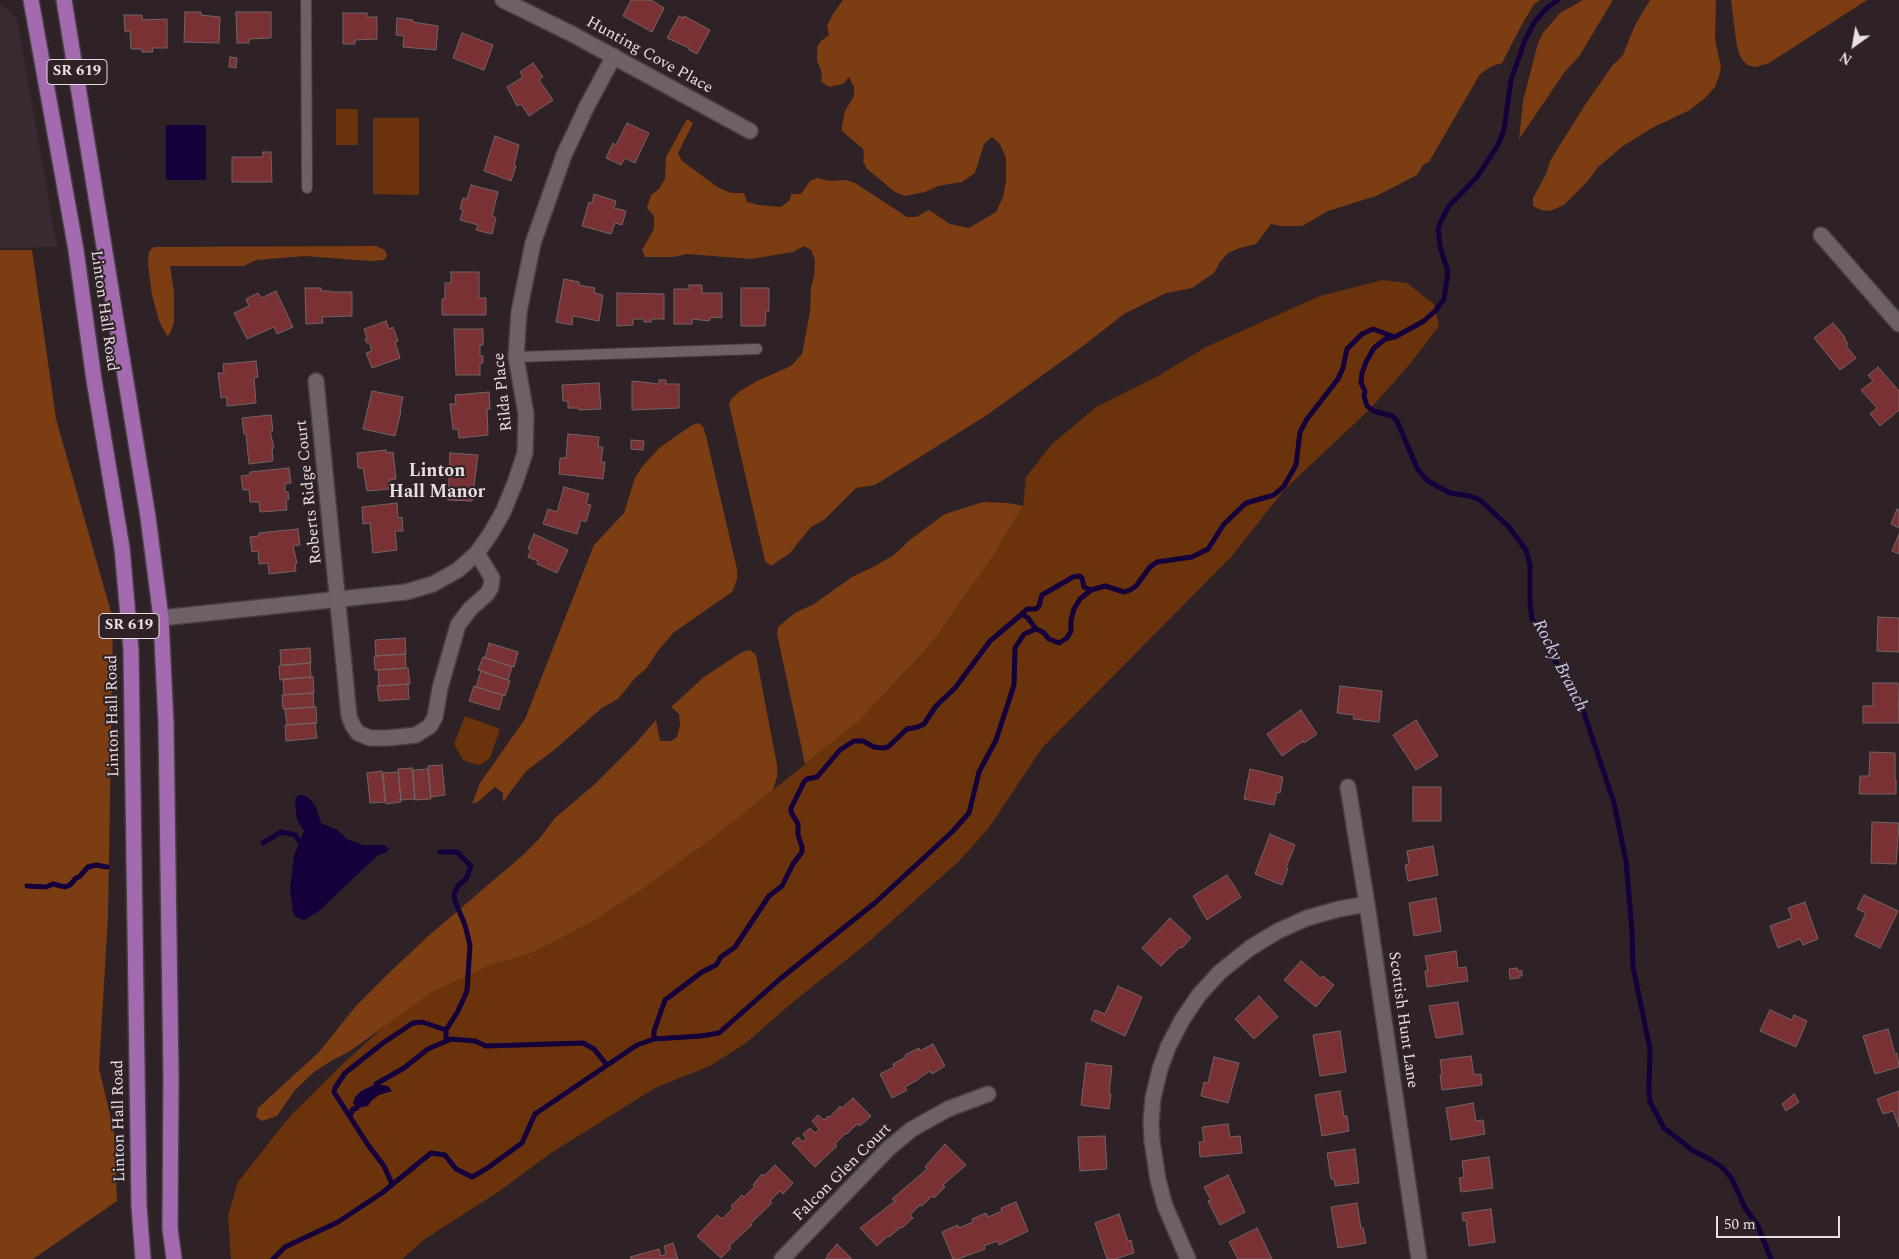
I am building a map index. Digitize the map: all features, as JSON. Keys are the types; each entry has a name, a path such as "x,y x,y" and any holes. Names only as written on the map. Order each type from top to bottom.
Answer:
{"main road":[{"name":"Linton Hall Road","path":"31,0 76,250 94,380 123,557 131,650 139,1206 143,1259"},
{"name":"Linton Hall Road","path":"64,0 148,517 161,618 166,724 171,1078 170,1228 174,1259"}],"street":[{"name":"Hunting Cove Place","path":"503,0 614,56 750,131"},
{"name":"Rilda Place","path":"161,618 406,592 433,584 458,570 477,553 503,512 525,453 526,414 516,357 520,312 533,243 564,155 614,56"},
{"path":"1821,235 1899,324"},
{"name":"Roberts Ridge Court","path":"316,381 349,716 358,733 370,738 416,735 430,726 435,717 440,688 458,625 470,609 487,594 491,587 492,578 477,553"},
{"name":"Scottish Hunt Lane","path":"1348,787 1419,1259"},
{"path":"1188,1259 1165,1206 1158,1180 1151,1122 1155,1091 1166,1054 1177,1029 1198,995 1220,972 1250,948 1278,931 1307,918 1367,904"},
{"name":"Falcon Glen Court","path":"782,1259 889,1148 912,1129 948,1108 988,1094"}],"lane":[{"path":"306,0 307,188"},
{"path":"516,357 758,349"}],"shaded area":[{"path":"843,0 1540,0 1534,4 1502,63 1492,66 1480,74 1429,162 1423,165 1417,175 1376,196 1328,211 1302,226 1271,224 1256,244 1228,253 1214,273 1192,288 1166,293 1124,314 987,415 875,485 856,488 824,520 811,527 790,553 771,566 765,561 729,404 732,398 740,391 791,366 802,354 810,312 815,260 811,250 804,246 793,252 751,259 687,254 673,257 645,257 642,250 654,229 654,216 647,208 651,195 659,189 665,179 666,157 687,119 693,123 678,153 682,161 719,188 731,193 744,193 747,202 758,205 781,207 790,200 791,194 801,194 810,181 817,178 830,181 846,180 855,183 907,217 916,217 929,210 950,224 969,228 996,212 1003,197 1006,182 1006,158 1000,144 992,137 984,144 975,173 962,182 938,186 925,192 905,196 895,192 867,169 863,161 863,149 842,131 845,111 854,96 854,87 849,77 843,84 829,87 821,81 822,73 817,60 817,47 829,35 827,26"},
{"path":"1583,0 1613,0 1580,55 1564,73 1519,139 1523,101 1538,43 1543,33 1560,13"},
{"path":"1650,0 1716,0 1715,39 1721,67 1715,87 1690,110 1652,128 1623,146 1598,167 1587,182 1564,205 1550,211 1541,210 1533,206 1533,198 1546,174 1550,161 1585,105 1612,66 1623,55 1635,25"},
{"path":"1731,0 1867,0 1769,63 1756,67 1747,65 1741,58 1737,47"},
{"path":"0,6 3,6 17,19 57,247 0,248"},
{"path":"336,109 358,109 358,145 336,145"},
{"path":"373,118 419,118 419,195 373,194"},
{"path":"166,125 206,125 206,180 166,180"},
{"path":"376,246 385,250 387,256 384,260 371,261 305,256 256,260 244,266 170,266 174,293 174,322 170,334 167,336 159,321 152,295 148,264 149,251 154,247"},
{"path":"0,250 32,250 56,419 113,619 108,915 99,1069 114,1131 117,1201 33,1259 0,1259"},
{"path":"1383,280 1407,283 1434,304 1439,326 1409,365 1370,409 1284,490 1231,557 1042,748 988,829 958,862 865,945 793,1002 746,1043 710,1066 655,1088 551,1153 501,1190 425,1239 402,1259 231,1259 228,1216 238,1182 291,1115 388,1023 431,993 486,967 534,952 594,921 640,891 714,837 857,723 931,644 993,556 1023,506 1026,477 1052,444 1096,407 1160,375 1206,347 1320,296"},
{"path":"699,423 703,427 706,436 737,569 737,579 732,592 673,633 646,669 635,678 618,699 602,708 553,751 526,771 503,802 503,793 495,787 479,801 472,804 480,783 525,719 594,545 624,513 635,478 642,467 659,448 692,425"},
{"path":"983,502 1023,506 993,556 931,644 857,723 805,764 777,634 778,627 795,613 814,604 852,577 894,555 911,539 945,514"},
{"path":"750,650 756,655 777,765 777,777 773,790 714,837 640,891 594,921 534,952 486,967 431,993 350,1051 314,1072 295,1090 277,1116 262,1121 256,1117 258,1108 319,1052 356,1006 389,973 426,938 523,855 539,839 555,818 595,784 656,720 660,741 671,741 677,737 680,725 679,714 671,707 704,677 742,652"},
{"path":"465,716 500,729 490,758 480,765 463,760 454,744"},
{"path":"298,795 308,797 316,807 321,823 337,830 347,839 363,845 384,845 389,849 387,852 377,856 319,911 304,920 296,917 293,912 290,889 294,856 304,831 297,820 295,800"},
{"path":"376,1084 388,1086 392,1091 379,1095 368,1106 357,1108 353,1103 355,1097 361,1091"}],"building":[{"path":"631,0 651,0 664,8 652,32 623,16"},
{"path":"185,12 201,12 201,15 220,17 219,43 184,42"},
{"path":"236,12 271,12 271,38 249,39 249,43 237,43"},
{"path":"343,13 367,13 367,17 377,17 377,39 355,40 355,44 343,44"},
{"path":"124,15 142,15 142,20 167,19 167,48 152,48 153,52 131,49 130,31 125,32"},
{"path":"679,16 683,18 684,16 710,30 697,54 689,50 689,48 667,38"},
{"path":"397,18 438,26 436,50 403,47 404,36 396,35"},
{"path":"462,33 493,45 484,70 453,58"},
{"path":"230,57 237,58 236,68 229,67"},
{"path":"533,63 543,77 539,80 553,100 529,116 521,104 517,106 507,87 523,77 520,72"},
{"path":"627,123 649,133 635,163 625,158 621,165 606,158 613,143 616,145"},
{"path":"495,136 519,145 514,165 516,166 511,181 484,171"},
{"path":"263,152 271,152 272,182 232,182 232,157 263,157"},
{"path":"471,185 498,192 492,216 496,218 492,234 476,230 478,225 460,220 463,210 460,209 463,198 467,199"},
{"path":"594,194 616,201 614,208 626,211 622,225 615,223 611,234 582,226 589,202 592,203"},
{"path":"451,272 479,272 479,298 486,298 486,315 442,315 445,283 451,283"},
{"path":"564,279 579,282 579,285 595,288 594,293 603,295 599,321 573,316 572,325 556,322"},
{"path":"689,285 702,285 702,293 722,293 722,318 711,317 709,321 692,319 692,324 674,324 674,289 689,289"},
{"path":"305,288 321,288 321,291 330,292 352,292 352,316 322,317 323,323 306,324"},
{"path":"741,288 769,288 769,311 766,311 765,326 741,326"},
{"path":"276,291 293,327 277,334 274,327 247,339 234,313 249,306 246,299 258,293 261,298"},
{"path":"617,293 664,294 664,319 651,319 651,322 644,322 644,319 633,319 633,325 617,326"},
{"path":"386,321 389,329 393,327 398,341 395,342 400,358 372,368 366,353 372,351 369,342 367,343 365,339 367,338 364,329"},
{"path":"1833,323 1845,337 1848,344 1846,346 1856,358 1840,370 1814,338"},
{"path":"454,329 483,329 483,345 480,345 480,356 483,356 483,363 480,363 480,375 456,375"},
{"path":"256,361 258,377 254,378 256,403 227,406 227,397 221,398 218,373 224,373 223,364"},
{"path":"1878,367 1899,391 1899,410 1880,426 1870,414 1877,408 1861,390 1873,381 1868,375"},
{"path":"659,380 666,380 666,384 679,384 679,408 632,410 632,381 659,384"},
{"path":"599,383 601,409 579,410 579,408 568,408 568,401 563,401 562,385"},
{"path":"372,391 403,397 395,436 363,429"},
{"path":"489,392 490,409 487,409 488,435 459,438 458,429 453,429 450,404 456,404 455,395"},
{"path":"271,415 273,431 270,431 274,448 272,449 273,461 249,464 246,434 244,434 242,418"},
{"path":"568,434 599,437 598,447 603,447 601,462 605,462 603,479 559,474 560,458 566,458"},
{"path":"631,440 644,441 643,450 631,449"},
{"path":"386,450 386,453 393,452 396,479 389,480 390,489 367,491 363,468 358,468 357,453"},
{"path":"450,453 478,455 472,501 448,500"},
{"path":"289,468 291,483 285,484 285,492 288,492 289,499 286,500 287,510 260,512 259,502 250,502 249,490 243,490 241,476 250,475 250,472"},
{"path":"564,487 589,494 586,504 591,505 586,522 581,520 577,534 543,524 548,509 557,512"},
{"path":"397,503 398,518 402,517 403,531 395,531 397,550 373,553 370,523 363,524 362,507"},
{"path":"1897,509 1899,510 1899,528 1891,524"},
{"path":"298,529 300,545 293,546 297,563 295,564 296,571 269,574 268,563 259,564 258,551 252,552 250,537 259,536 259,533"},
{"path":"534,534 568,550 557,573 537,564 538,561 528,557 531,550 528,549"},
{"path":"1899,534 1899,554 1892,551"},
{"path":"1878,617 1899,618 1899,652 1877,651"},
{"path":"405,638 406,654 376,656 375,640"},
{"path":"489,643 518,652 514,667 485,658"},
{"path":"310,648 311,663 281,665 280,650"},
{"path":"405,654 406,668 375,670 374,656"},
{"path":"483,657 512,667 508,680 478,670"},
{"path":"310,663 311,677 280,680 279,666"},
{"path":"408,668 410,684 379,686 378,670"},
{"path":"481,671 510,681 505,696 476,687"},
{"path":"313,677 314,693 284,695 283,679"},
{"path":"1873,683 1898,683 1899,723 1863,723 1863,706 1873,706"},
{"path":"408,684 409,699 379,701 377,686"},
{"path":"474,686 503,695 499,710 469,701"},
{"path":"1340,686 1382,691 1379,722 1353,719 1354,715 1337,713"},
{"path":"313,693 314,707 283,709 282,695"},
{"path":"316,707 317,723 287,725 285,709"},
{"path":"1301,710 1317,734 1304,743 1303,741 1282,756 1267,734"},
{"path":"1416,720 1438,756 1416,770 1393,735"},
{"path":"315,723 317,738 286,741 285,725"},
{"path":"1870,752 1895,753 1896,794 1859,794 1860,776 1869,776"},
{"path":"442,765 445,795 431,797 428,766"},
{"path":"412,768 415,799 401,800 398,769"},
{"path":"428,769 431,799 415,800 413,770"},
{"path":"1250,769 1283,777 1280,793 1277,792 1274,805 1244,799"},
{"path":"382,771 385,802 370,803 367,773"},
{"path":"398,772 401,802 386,804 383,773"},
{"path":"1413,787 1441,787 1441,821 1413,821"},
{"path":"1872,822 1899,823 1896,864 1871,863"},
{"path":"1270,834 1295,845 1282,885 1255,874"},
{"path":"1433,846 1438,875 1408,881 1405,865 1409,864 1407,851"},
{"path":"1227,875 1241,897 1207,920 1193,896"},
{"path":"1864,895 1898,911 1880,948 1855,936 1866,913 1857,909"},
{"path":"1436,898 1441,931 1414,936 1409,903"},
{"path":"1805,902 1818,939 1803,945 1800,939 1778,948 1770,926 1792,918 1788,908"},
{"path":"1170,918 1191,938 1161,966 1142,948"},
{"path":"1456,951 1458,968 1466,967 1468,981 1427,987 1425,971 1428,971 1425,956"},
{"path":"1301,961 1321,978 1323,976 1334,985 1316,1007 1284,980"},
{"path":"1517,968 1518,971 1522,971 1522,976 1510,979 1509,969"},
{"path":"1118,986 1142,997 1125,1036 1091,1020 1095,1010 1105,1014"},
{"path":"1259,996 1278,1017 1254,1039 1235,1019"},
{"path":"1458,1002 1463,1034 1436,1038 1429,1006"},
{"path":"1770,1010 1792,1020 1794,1015 1807,1021 1796,1047 1760,1031"},
{"path":"1888,1029 1895,1054 1897,1053 1899,1067 1875,1074 1863,1036"},
{"path":"1340,1031 1346,1072 1320,1076 1313,1035"},
{"path":"933,1044 945,1066 932,1074 930,1071 905,1087 907,1090 892,1098 880,1074 894,1067 893,1064 906,1057 905,1055 919,1048 920,1051"},
{"path":"1471,1056 1474,1075 1481,1074 1482,1085 1442,1090 1440,1060"},
{"path":"1214,1057 1239,1063 1228,1103 1201,1096 1204,1082 1208,1083"},
{"path":"1086,1063 1112,1066 1109,1109 1081,1105"},
{"path":"1340,1091 1344,1116 1347,1116 1349,1131 1322,1136 1315,1095"},
{"path":"1899,1091 1899,1127 1893,1111 1883,1114 1877,1099"},
{"path":"1794,1094 1799,1102 1786,1111 1782,1104"},
{"path":"853,1098 871,1116 860,1126 857,1124 846,1133 835,1144 837,1146 815,1167 792,1143 798,1137 803,1142 806,1138 803,1134 810,1128 815,1133 819,1129 812,1121 818,1115 824,1120"},
{"path":"1473,1103 1476,1121 1483,1120 1485,1134 1451,1140 1446,1108"},
{"path":"1228,1124 1230,1137 1240,1136 1242,1153 1200,1157 1199,1142 1204,1142 1202,1127"},
{"path":"1105,1136 1107,1169 1080,1171 1078,1137"},
{"path":"945,1144 966,1165 943,1185 945,1187 934,1198 932,1196 910,1215 913,1218 877,1246 860,1228 895,1201 892,1199 927,1169 925,1167"},
{"path":"1355,1149 1359,1183 1335,1186 1334,1179 1331,1179 1327,1153"},
{"path":"1489,1157 1493,1188 1461,1192 1459,1178 1464,1177 1462,1161"},
{"path":"775,1165 793,1183 783,1194 780,1191 770,1201 772,1203 729,1246 731,1248 721,1258 697,1236 717,1215 722,1219 742,1195 744,1197 755,1186 753,1185 762,1174 764,1176"},
{"path":"1228,1175 1245,1212 1220,1225 1208,1201 1211,1200 1204,1187"},
{"path":"1016,1202 1028,1231 999,1245 997,1241 984,1246 985,1249 953,1259 942,1232 958,1225 959,1228 973,1222 972,1219 986,1213 988,1217 1002,1211 1001,1208"},
{"path":"1357,1203 1361,1228 1363,1228 1366,1243 1338,1248 1331,1207"},
{"path":"1491,1209 1495,1242 1469,1246 1466,1220 1463,1221 1462,1213"},
{"path":"1119,1214 1128,1241 1131,1240 1134,1253 1115,1259 1107,1259 1095,1223"},
{"path":"1257,1228 1272,1259 1238,1259 1229,1242"},
{"path":"673,1243 678,1259 631,1259 630,1257 659,1249 661,1256 666,1254 664,1246"},
{"path":"837,1244 852,1259 825,1259"}],"waterway":[{"name":"Rocky Branch","path":"1558,0 1548,7 1535,21 1525,40 1511,80 1504,130 1498,145 1477,177 1449,206 1438,229 1440,246 1448,272 1444,299 1424,321 1395,337 1385,339 1374,348 1366,362 1361,383 1365,391 1364,396 1367,406 1374,411 1392,416 1397,421 1418,470 1428,481 1450,493 1470,496 1480,500 1508,526 1526,550 1530,565 1532,619 1584,713 1614,803 1626,861 1633,967 1650,1049 1650,1102 1664,1128 1692,1150 1722,1167 1732,1179 1745,1208 1758,1226 1771,1259"},
{"path":"273,1259 285,1247 338,1222 382,1193 431,1153 445,1155 456,1169 472,1177 486,1169 522,1143 535,1114 637,1045 654,1039 719,1033 780,979 876,902 953,831 969,813 979,772 996,740 1014,685 1015,648 1024,634 1036,629 1043,632 1049,639 1059,643 1067,638 1071,631 1074,609 1080,599 1091,590 1105,586 1124,592 1130,590 1136,586 1150,567 1157,562 1192,557 1208,549 1224,524 1246,503 1274,495 1284,486 1296,465 1300,432 1307,419 1338,379 1343,368 1347,349 1362,334 1373,329 1395,337"},
{"path":"1022,614 1027,609 1036,609 1039,606 1042,595 1073,577 1080,576 1084,587 1091,590"},
{"path":"654,1039 654,1031 665,1000 702,972 716,965 721,957 735,947 769,896 782,886 793,864 802,852 798,835 798,824 791,812 791,808 804,782 807,779 817,777 840,750 854,741 863,741 874,747 888,747 907,729 924,724 936,706 955,688 990,641 1022,614 1028,618 1036,629"},
{"path":"263,843 281,832 295,835 299,841"},
{"path":"440,852 457,852 471,866 466,879 458,886 454,894 470,945 467,991 458,1011 446,1030 446,1040"},
{"path":"27,886 46,887 53,884 65,887 70,885 88,867 96,865 107,867"},
{"path":"392,1184 384,1166 368,1145 334,1092 335,1088 345,1073 383,1043 413,1023 422,1022 446,1030"},
{"path":"376,1084 404,1068 428,1049 451,1039 475,1041 486,1046 583,1043 594,1049 607,1065"},
{"path":"350,1116 353,1109 357,1108"}],"district":[{"name":"Linton Hall Manor","path":"437,482"}]}
